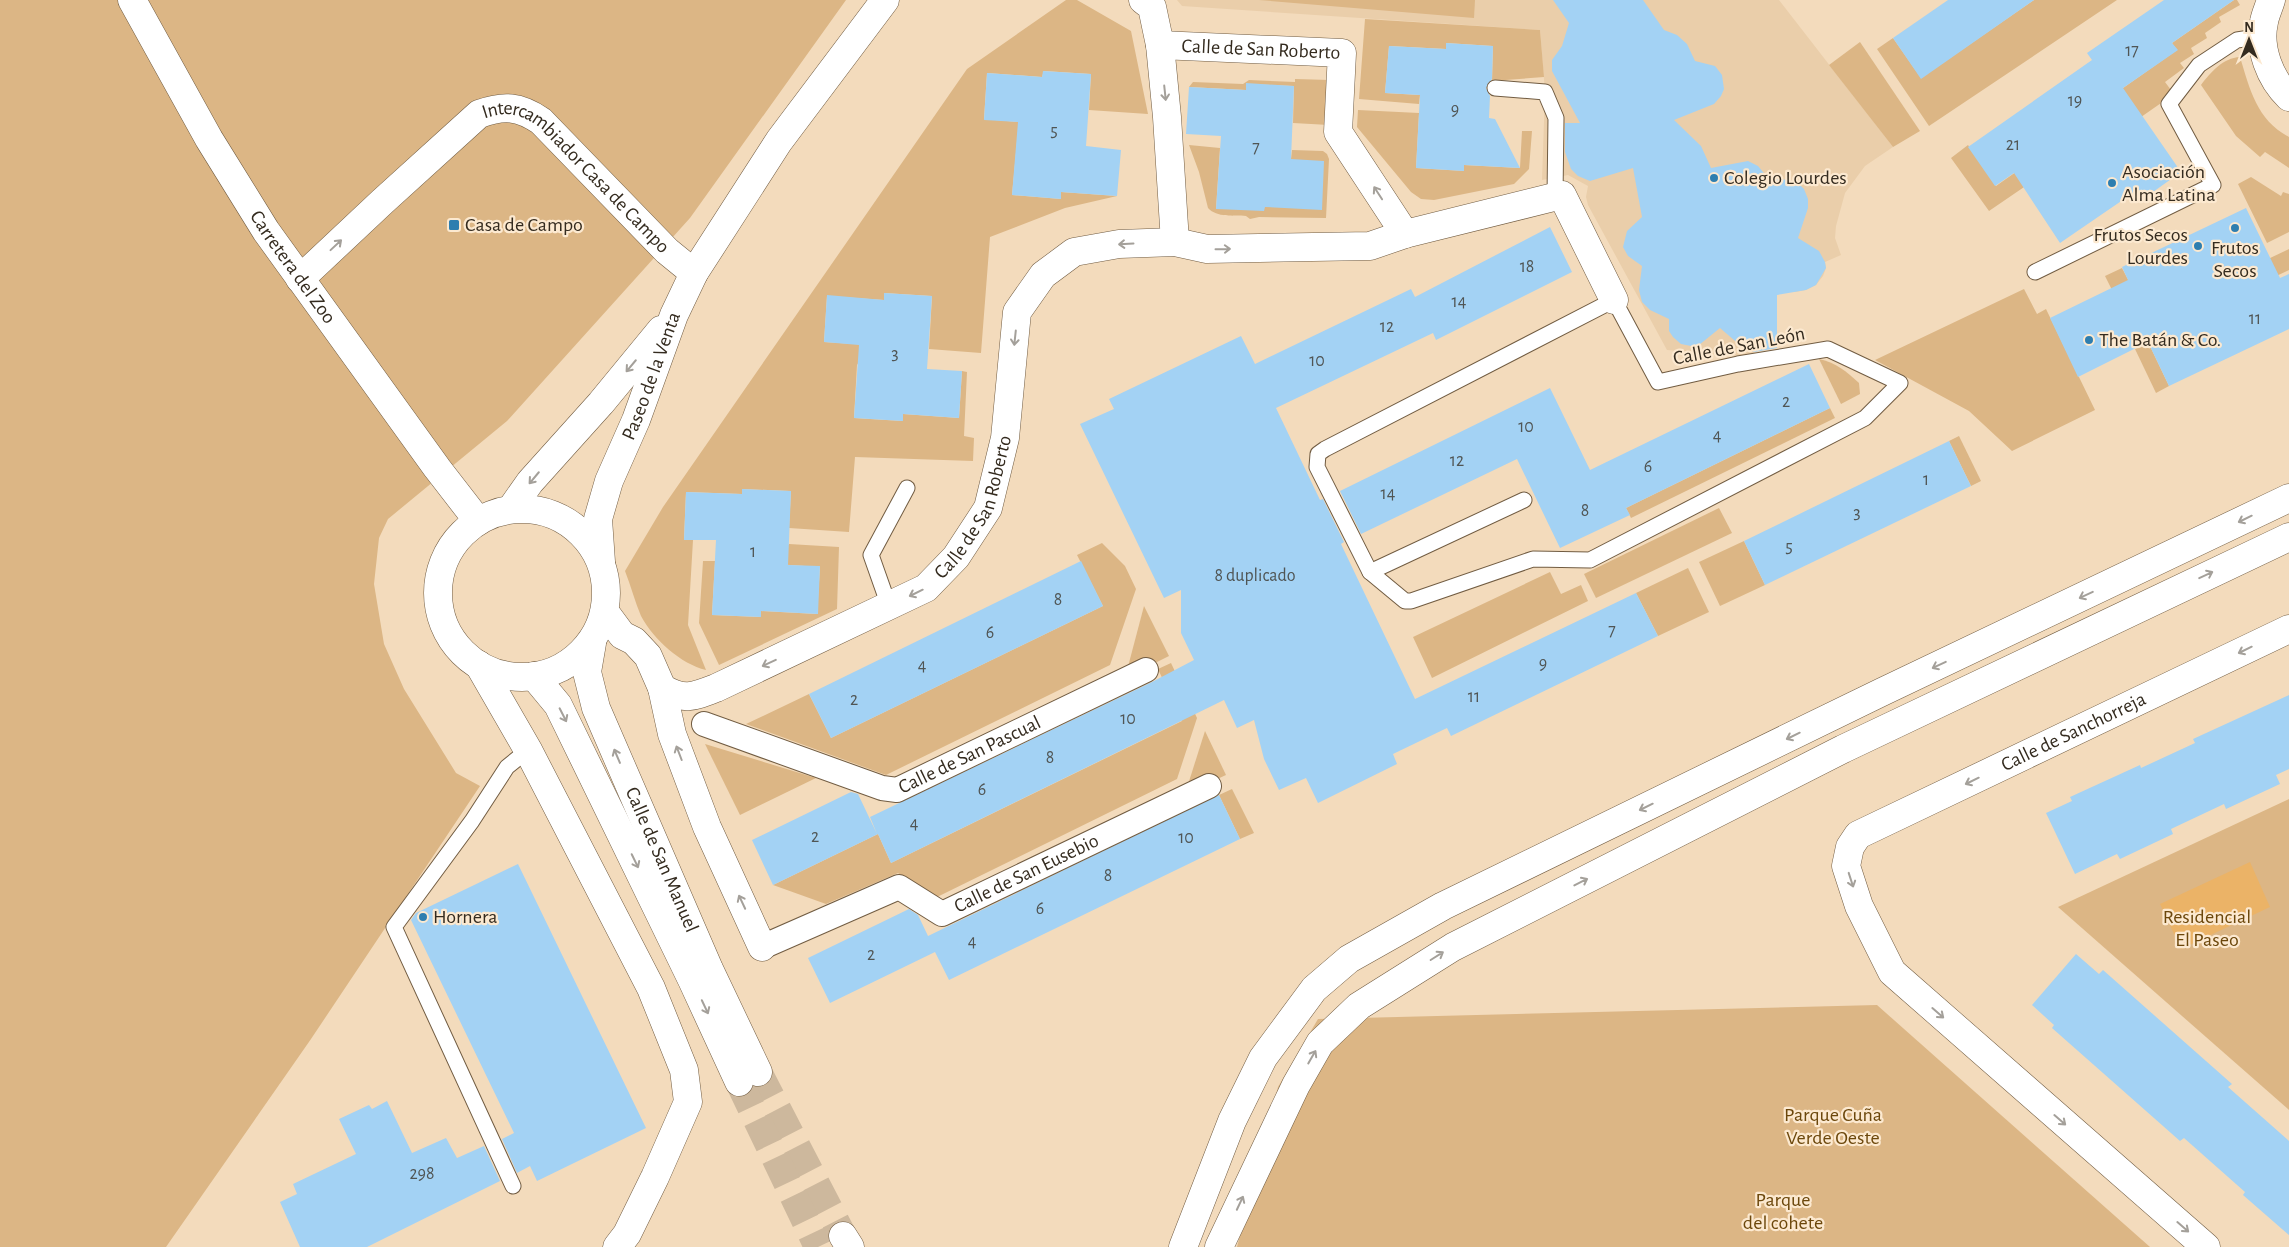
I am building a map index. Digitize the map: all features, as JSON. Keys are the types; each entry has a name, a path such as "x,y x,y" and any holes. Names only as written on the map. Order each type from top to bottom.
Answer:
{"main road":[{"name":"Carretera del Zoo","path":"132,0 209,139 266,231 437,468 478,520"},
{"path":"674,316 694,273 779,141 885,0"},
{"name":"Calle de San Roberto","path":"1143,0 1152,7 1160,45 1167,117 1175,242"},
{"path":"2271,0 2263,24 2264,54 2280,88 2289,97"},
{"name":"Calle de San Roberto","path":"1160,45 1342,54 1338,132 1405,234"},
{"name":"Intercambiador Casa de Campo","path":"300,279 479,114 495,109 513,109 527,112 541,121 668,251 694,273"},
{"path":"1555,197 1562,196 1614,300"},
{"name":"Calle de San Roberto","path":"662,688 675,696 693,697 926,588 956,557 988,508 1005,438 1018,312 1043,275 1074,252 1120,244 1175,242 1207,249 1370,246 1405,234 1555,197"},
{"name":"Paseo de la Venta","path":"511,509 530,482 601,403 674,316"},
{"name":"Paseo de la Venta","path":"601,562 598,519 609,481 636,420 674,316"},
{"path":"1183,1247 1232,1121 1263,1058 1314,989 1349,959 1443,906 1882,692 2289,498"},
{"path":"511,509 544,511 568,522 588,540 601,562 607,586 605,612 592,643 564,666 534,676 510,676 487,669 465,655 452,640 443,622 438,602 438,582 443,562 453,544 466,529 478,520 499,511 511,509"},
{"path":"1219,1247 1296,1085 1320,1043 1367,1001 1453,946 1834,754 2289,537"},
{"path":"605,612 622,635 634,641 648,656 662,688 672,734 707,827 762,946"},
{"name":"Calle de Sanchorreja","path":"2206,1247 1892,972 1859,906 1846,866 1850,847 1858,835 2289,629"},
{"name":"Calle de San Manuel","path":"534,676 558,705 688,971 748,1077 709,969 596,708 588,672 592,643"},
{"path":"487,669 651,988 684,1070 688,1102 655,1177 627,1234 616,1247"},
{"path":"487,669 684,1044 696,1095 685,1134 657,1194 624,1247"}],"street":[{"name":"Calle de San Pascual","path":"704,724 882,788 897,790 1146,670"},
{"name":"Calle de San Eusebio","path":"762,946 899,886 942,914 1209,786"}],"lane":[{"path":"2035,272 2213,185 2169,104 2199,64 2237,40 2263,36"},
{"path":"1495,88 1545,92 1556,118 1555,197"},
{"name":"Calle de San León","path":"1614,300 1658,382 1738,364 1828,349 1900,383 1865,418 1590,560 1533,559 1410,601 1405,601 1370,572 1317,467 1318,454 1614,300"},
{"path":"889,606 870,555 907,488"},
{"path":"1370,572 1524,500"},
{"path":"513,1186 394,927 472,821 507,767 528,750"}],"shaded area":[{"name":"Colegio Lourdes","path":"1177,0 1779,0 1893,147 1865,166 1845,193 1836,226 1835,238 1841,255 1825,262 1826,268 1823,276 1816,285 1806,290 1795,292 1785,289 1775,281 1756,350 1752,357 1667,350 1588,205 1586,197 1588,186 1568,175 1542,180 1545,92 1540,30 1182,6"},
{"path":"2250,862 2270,907 2181,949 2160,904"}],"green space":[{"name":"Casa de Campo","path":"0,0 846,0 690,218 507,421 388,519 379,538 374,584 384,644 404,689 456,773 480,786 311,1039 166,1247 0,1247"},
{"path":"1066,0 1077,0 1131,31 1148,114 1089,110 1091,74 1044,71 1042,77 987,73 984,119 1030,123 1017,142 1012,195 1061,199 1061,192 1117,196 1065,208 990,237 981,353 929,349 932,296 884,293 884,300 827,296 824,342 870,345 857,365 854,418 902,421 903,414 959,418 962,371 967,372 964,436 974,438 973,461 855,457 849,532 789,528 791,491 742,489 742,494 686,492 684,539 693,540 688,625 706,670 678,657 646,625 625,571 663,507 967,69"},
{"path":"1259,0 1475,0 1474,18"},
{"path":"2034,0 2117,0 1929,126 1877,49 1893,38 1921,78"},
{"path":"2234,0 2237,0 2240,5 2219,17 2221,22 2205,33 2207,38 2191,48 2194,54 2180,63 2184,68 2165,82 2174,94 2111,138 2106,131 1989,211 1951,158 1968,145 1996,186 2120,99 2116,93 2177,50 2172,43"},
{"path":"1365,19 1540,30 1544,77 1492,81 1493,46 1446,43 1446,49 1389,46 1385,93 1420,95 1419,104 1359,99"},
{"path":"1860,42 1920,131 1893,147 1829,65"},
{"path":"2240,57 2251,92 2262,113 2278,130 2289,137 2289,168 2265,152 2260,157 2236,136 2201,85 2223,63"},
{"path":"1295,79 1330,80 1329,125 1293,123 1294,86 1246,84 1246,90 1189,87 1193,82 1243,84 1249,80 1295,82"},
{"path":"1358,110 1419,113 1416,168 1464,171 1464,165 1520,168 1522,131 1532,131 1529,169 1514,184 1434,200 1421,199 1411,192 1357,127"},
{"path":"1189,145 1220,148 1216,209 1265,207 1291,159 1292,150 1323,151 1329,159 1326,218 1259,217 1250,219 1246,216 1226,215 1212,211 1208,208 1199,172"},
{"path":"2251,177 2281,196 2283,192 2289,194 2289,232 2267,243 2238,184"},
{"path":"2289,249 2289,270 2253,287 2245,270"},
{"path":"2122,268 2140,303 2123,312 2105,276"},
{"path":"2024,289 2037,314 2046,309 2095,410 2012,451 1969,411 1875,360"},
{"path":"2148,342 2169,386 2156,393 2135,349"},
{"path":"1819,359 1836,365 1850,375 1859,383 1860,394 1841,404"},
{"path":"1830,408 1835,418 1631,518 1626,508"},
{"path":"1959,436 1981,481 1971,486 1949,441"},
{"path":"1719,508 1732,533 1596,598 1584,574"},
{"path":"1744,541 1765,585 1720,606 1699,562"},
{"path":"1102,543 1125,566 1136,589 1110,665 886,775 746,724 809,694 831,738 1103,606 1077,555"},
{"path":"789,544 839,547 837,609 719,665 699,623 703,561 715,561 712,615 760,617 761,611 817,614 820,567 776,564"},
{"path":"1688,568 1709,612 1658,636 1636,593"},
{"path":"1550,572 1561,594 1581,585 1588,601 1432,678 1413,637"},
{"path":"1144,606 1169,656 1125,678"},
{"path":"1171,663 1197,718 1177,779 933,899 898,873 826,904 773,885 878,834 891,863 1182,721 1158,669"},
{"path":"1205,731 1226,775 1185,794"},
{"path":"705,744 816,778 740,815"},
{"path":"1232,789 1254,833 1240,839 1219,795"},
{"name":"Residencial El Paseo","path":"2289,799 2289,1110 2058,907"},
{"name":"Parque Cuña Verde Oeste","path":"1877,1005 2150,1247 1237,1247 1278,1087 1318,1019"}],"building":[{"name":"Colegio Lourdes","path":"1553,0 1643,0 1664,30 1677,35 1687,44 1695,61 1715,66 1722,75 1724,89 1714,104 1674,120 1701,146 1711,168 1748,161 1758,166 1768,178 1789,180 1799,184 1804,189 1808,199 1808,208 1798,238 1819,251 1826,268 1816,285 1806,290 1777,295 1777,348 1754,352 1741,346 1720,328 1699,345 1681,344 1669,331 1669,319 1650,310 1642,302 1639,290 1642,266 1628,256 1623,247 1627,231 1642,217 1633,168 1590,181 1578,176 1571,169 1565,152 1565,123 1580,123 1552,71 1552,60 1562,46 1569,23"},
{"path":"1948,0 2034,0 1921,79 1893,38"},
{"path":"2164,0 2234,0 2172,43 2178,50 2123,88 2181,172 2139,202 2133,193 2060,243 2014,173 1995,186 1968,147 2092,60 2087,53"},
{"path":"1446,43 1493,46 1492,79 1486,88 1490,96 1489,118 1495,119 1520,168 1464,165 1464,171 1416,168 1420,95 1385,93 1389,46 1446,49"},
{"path":"1043,71 1091,74 1086,146 1121,150 1117,196 1061,192 1061,199 1012,195 1018,122 984,120 987,73 1042,77"},
{"path":"1246,83 1294,86 1291,159 1324,161 1322,210 1265,207 1264,211 1216,209 1221,136 1186,134 1189,87 1246,90"},
{"path":"2246,208 2280,278 2289,274 2289,329 2169,386 2148,342 2078,377 2050,318 2128,280 2122,267"},
{"path":"1550,227 1572,272 1436,340 1433,333 1276,408 1320,500 1323,499 1344,542 1341,544 1415,699 1636,593 1658,636 1451,736 1447,728 1393,754 1397,764 1318,803 1306,778 1279,790 1264,759 1254,720 1237,728 1224,700 891,863 878,834 773,885 752,840 851,792 858,794 877,834 870,817 1194,660 1181,633 1181,590 1164,598 1080,424 1114,409 1109,399 1241,336 1255,364 1411,289 1415,297"},
{"path":"884,293 932,296 927,369 962,371 959,418 903,414 903,421 854,418 859,345 824,342 827,295 884,300"},
{"path":"1809,364 1830,408 1626,508 1630,515 1560,548 1517,459 1361,534 1340,491 1550,388 1590,470"},
{"path":"1949,441 1971,486 1765,585 1744,541"},
{"path":"742,489 791,491 788,565 820,566 818,614 761,611 761,617 712,615 716,540 684,540 686,492 742,494"},
{"path":"1081,561 1103,606 831,738 809,694"},
{"path":"2289,695 2289,769 2276,775 2280,784 2226,809 2224,804 2171,829 2173,834 2120,859 2117,854 2075,874 2046,813 2072,801 2070,797 2140,765 2141,768 2195,743 2193,739"},
{"path":"1219,795 1240,839 949,980 935,952 830,1003 808,958 909,909 918,915 928,936"},
{"path":"518,864 646,1128 537,1181 530,1166 517,1173 502,1139 514,1133 411,920 416,913"},
{"path":"2076,954 2099,974 2103,970 2232,1084 2228,1087 2289,1141 2289,1235 2243,1195 2245,1192 2184,1138 2180,1141 2052,1028 2054,1025 2032,1005"},
{"path":"387,1101 412,1153 446,1138 457,1158 484,1146 500,1181 367,1247 300,1247 280,1202 297,1194 293,1184 356,1154 339,1119 369,1105 372,1109"}],"tunnel":[{"path":"758,1072 843,1236"},
{"path":"739,1082 818,1247"}],"place":[{"name":"Colegio Lourdes","path":"1714,178"},
{"name":"Asociación Alma Latina","path":"2112,183"},
{"name":"Casa de Campo","path":"454,225"},
{"name":"Frutos Secos","path":"2235,228"},
{"name":"Frutos Secos Lourdes","path":"2198,246"},
{"name":"The Batán & Co.","path":"2089,340"},
{"name":"Hornera","path":"423,917"}],"park label":[{"name":"Parque del cohete","path":"1783,1212"}]}
